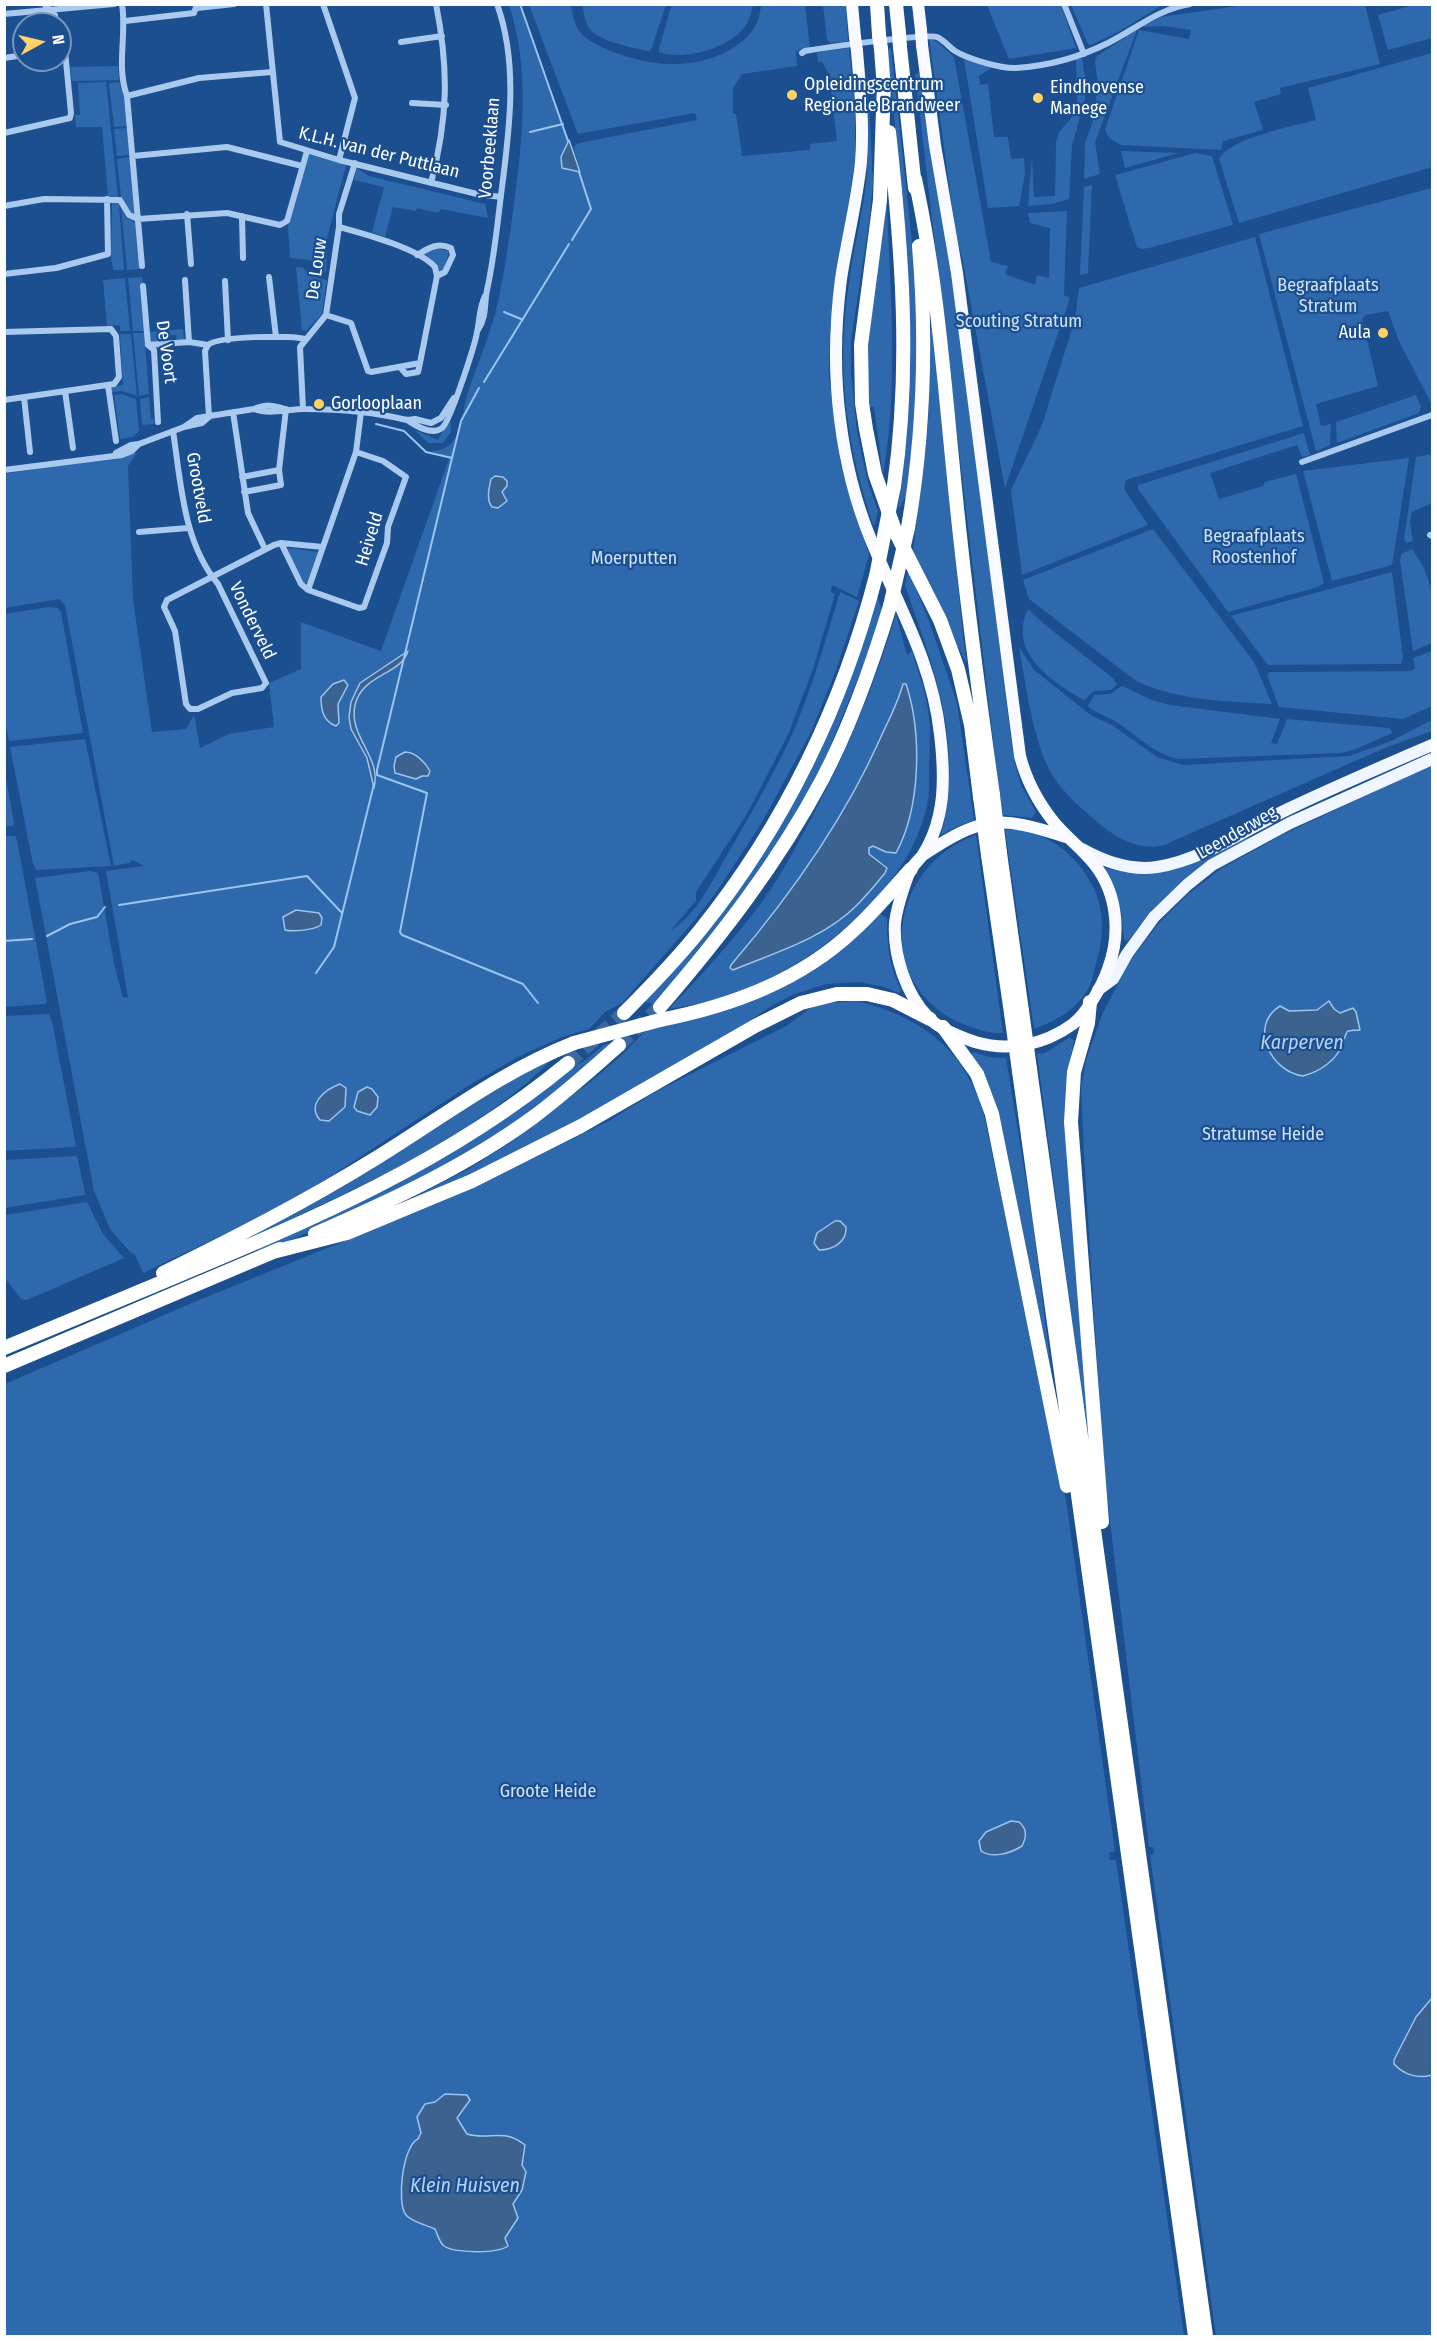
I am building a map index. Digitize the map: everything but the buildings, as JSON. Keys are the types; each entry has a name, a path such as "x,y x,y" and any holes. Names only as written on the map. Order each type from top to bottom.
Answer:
{"highway":[{"path":"112,1303 139,1285 329,1187 499,1078 544,1055 660,1013 703,1011 736,1001 803,969 853,931 921,856 934,829 941,802 941,746 936,704 919,646 873,543 858,502 846,456 838,400 836,345 839,301 861,160 861,106 852,4"},
{"path":"624,1013 667,969 702,928 749,862 790,795 820,737 846,675 868,610 894,486 902,404 904,323 899,234 877,4"},
{"path":"660,1013 739,912 806,810 850,720 876,652 890,606 908,528 918,459 924,366 915,179 896,4"},
{"path":"273,1252 347,1233 472,1181 581,1126 755,1026 801,1003 837,994 867,994 893,1000 965,1039 995,1046 1019,1046 1046,1039 1061,1032 1082,1017 1098,990 1113,955 1116,915 1111,897 1090,859 1071,841 1037,798 1020,756 957,273 935,144 918,4"},
{"path":"884,81 880,200 861,345 866,429 875,474 896,533 940,620 958,669 986,796"},
{"path":"915,179 932,277 986,796 1024,1070 1083,1534 1195,2337"},
{"path":"921,856 954,835 988,824 1023,824 1071,841"},
{"path":"911,869 896,915 896,948 907,984 930,1019"},
{"path":"1090,1002 1088,1023 1074,1072 1071,1122 1104,1548 1104,1596"},
{"path":"943,1027 976,1074 992,1114 1069,1494 1083,1534"},
{"path":"4,1366 346,1221 434,1179 532,1118 620,1045"},
{"path":"4,1348 261,1241 396,1178 489,1122 568,1063"},
{"path":"1024,1070 1104,1596 1206,2337"}],"main road":[{"name":"Leenderweg","path":"1071,841 1097,858 1125,866 1150,867 1172,863 1202,852 1303,802 1432,745"},
{"name":"Leenderweg","path":"1098,990 1113,979 1132,947 1154,917 1212,865 1290,823 1432,759"}],"street":[{"path":"4,14 47,7 114,4"},
{"path":"122,4 125,21 122,81 127,96 141,266"},
{"path":"125,21 194,13 197,6 234,4"},
{"name":"K.L.H. van der Puttlaan","path":"266,4 278,137 283,144 431,183 501,197"},
{"path":"323,4 355,98 339,160"},
{"path":"431,183 440,147 446,105 442,36 436,4"},
{"name":"Voorbeeklaan","path":"407,420 427,430 438,430 448,418 478,330 481,303 486,295 494,258 510,115 510,82 504,32 497,4"},
{"path":"1064,4 1084,54"},
{"path":"802,53 825,47 933,37 957,52 1001,67 1014,68 1084,54 1165,9 1190,4"},
{"path":"401,42 442,36"},
{"path":"4,133 70,118 71,103 66,72"},
{"path":"127,96 188,80 272,72"},
{"path":"412,103 446,105"},
{"path":"133,156 227,147 302,166"},
{"path":"4,206 44,199 107,199 120,200 129,215 138,219 227,213 280,225 287,221 307,151"},
{"name":"De Louw","path":"305,339 326,315 339,214 355,163"},
{"path":"4,274 56,268 108,254 107,199"},
{"path":"187,214 191,264"},
{"path":"242,216 243,258"},
{"path":"326,315 351,323 368,371 400,368 420,363 437,276 431,263 372,236 339,226"},
{"path":"417,255 434,245 451,248 453,255 445,272 437,276"},
{"path":"269,276 276,336"},
{"path":"185,280 189,342"},
{"path":"225,281 228,340"},
{"name":"De Voort","path":"143,286 148,345 154,350 158,422"},
{"path":"4,332 111,329 116,336 119,377 114,384 4,400"},
{"path":"209,417 205,351 211,342 228,340 294,335 305,339 300,347 303,409"},
{"path":"148,345 189,342 208,345"},
{"path":"108,385 116,441"},
{"path":"65,391 73,448"},
{"path":"24,397 30,452"},
{"name":"Voorbeeklaan","path":"407,420 415,419 431,423 436,421 441,418 454,399"},
{"path":"4,470 114,454 126,447 184,427 197,418 254,409 263,412 303,409 361,412 407,420"},
{"path":"244,492 281,485 279,470 286,409"},
{"path":"233,412 248,513 265,549"},
{"path":"281,543 301,584 308,590 356,453 361,412"},
{"path":"1302,462 1432,415"},
{"name":"Grootveld","path":"173,431 188,528 211,576"},
{"name":"Heiveld","path":"308,590 359,609 364,607 383,554 388,527 406,477 383,461 356,453"},
{"path":"242,477 279,470"},
{"path":"139,532 188,528"},
{"path":"211,576 281,543 323,548"},
{"name":"Vonderveld","path":"211,576 218,584 266,683 262,688 232,693 193,710 186,704 175,631 164,603 211,576"}],"green space":[{"path":"582,4 666,5 651,50 648,51 616,43 594,33 586,23"},
{"path":"753,4 746,24 735,37 704,52 680,55 659,52 671,7 674,5"},
{"path":"1417,4 1432,5 1432,38 1388,50 1378,15"},
{"name":"Moerputten","path":"509,5 520,5 569,140 561,157 562,168 581,172 573,147 579,143 697,120 695,113 578,134 529,5 571,5 577,28 591,42 638,60 672,64 705,60 736,46 754,29 761,5 805,5 810,48 796,51 797,66 742,74 733,88 733,114 736,114 742,156 810,150 810,144 837,141 829,74 822,62 818,62 817,52 849,48 855,107 855,159 830,328 829,377 841,466 869,555 857,597 832,585 831,592 835,594 813,669 788,735 747,814 696,892 696,901 670,931 680,924 703,897 783,754 811,685 840,592 859,601 835,673 811,732 761,824 715,894 622,1003 605,1012 589,1029 562,1037 518,1057 471,1084 325,1180 252,1221 143,1273 134,1253 131,1253 110,1229 94,1191 35,878 91,871 98,873 114,963 123,998 128,997 106,871 144,866 133,860 114,866 65,605 59,599 5,608 4,474 137,453 128,466 133,599 152,732 186,729 194,715 200,748 229,734 274,727 269,683 301,669 301,622 381,651 449,459 431,451 441,450 454,439 498,302 511,228 522,128 522,78 516,29","holes":["406,652 399,664 368,682 355,700 353,713 356,725 373,761 376,773 375,786 367,758 351,729 351,702 374,673 396,661"]},
{"path":"823,5 846,5 848,41 831,43 827,40"},
{"path":"987,5 1061,5 1076,48 1009,59"},
{"path":"1071,5 1162,5 1118,32 1091,45 1088,44"},
{"path":"1245,5 1365,5 1380,64 1280,88 1281,94 1254,102 1263,130 1223,141 1221,150 1121,145 1109,138 1105,130 1139,30 1189,39 1191,30 1163,26 1141,27 1161,17"},
{"path":"1137,30 1095,142 1100,174 1084,179 1085,143 1092,124 1098,86 1095,61 1097,56"},
{"name":"Scouting Stratum","path":"929,38 954,57 991,262 1008,266 1005,274 1035,285 1037,275 1049,278 1050,228 1030,223 1028,213 1067,211 1064,295 1070,298 1005,488 962,257 957,242"},
{"path":"891,48 916,278 919,365 910,489 898,510 908,409 900,183 888,49"},
{"path":"1432,53 1432,167 1239,223 1219,159 1226,151 1263,134 1316,120 1308,88"},
{"path":"1076,58 1082,58 1086,83 1085,99 1072,145 1069,199 1052,204 1028,206 1032,157 1034,197 1055,196 1056,142 1059,132 1072,117 1077,101"},
{"path":"964,59 991,68 979,76 980,85 988,84 994,137 1008,137 1011,159 1024,158 1025,174 1019,206 988,208"},
{"path":"867,65 873,183 851,341 851,373 857,432 868,483 878,511 874,527 856,467 850,437 843,345 845,314 867,169"},
{"path":"118,66 119,80 72,81 72,67"},
{"path":"921,73 953,274 1013,755 1021,785 1036,812 1032,818 1003,815 915,74"},
{"path":"106,82 118,197 108,196 102,127 76,127 75,115 80,115 78,83"},
{"path":"119,82 125,101 128,126 114,127 109,83"},
{"path":"127,128 129,155 117,156 114,129"},
{"path":"1121,151 1179,153 1125,168"},
{"path":"309,153 346,165 327,238 326,272 318,270 310,260 290,258 288,227"},
{"path":"1196,153 1212,156 1233,225 1149,248 1137,247 1115,175"},
{"path":"130,157 135,216 121,197 117,159"},
{"path":"357,168 369,176 485,204 488,218 441,209 438,213 417,208 416,211 393,207 385,237 372,232 384,187 354,180"},
{"path":"886,181 892,366 891,403 883,475 874,407 869,407 864,373"},
{"path":"1092,185 1088,273 1080,275 1084,187"},
{"name":"Begraafplaats Stratum","path":"1432,188 1432,405 1398,339 1388,311 1366,315 1362,319 1378,386 1316,404 1321,426 1331,424 1330,445 1316,451 1259,234"},
{"path":"112,201 119,204 124,270 113,270"},
{"path":"121,206 125,217 136,223 140,269 127,270"},
{"path":"1255,237 1303,426 1126,480 1124,487 1126,492 1148,525 1022,575 1011,490 1042,425 1075,319 1079,288"},
{"path":"435,248 449,251 445,268 439,271 436,264 425,254"},
{"path":"296,267 303,268 314,277 327,280 322,314 306,331 302,330"},
{"path":"142,277 143,283 140,284 144,331 133,331 128,278"},
{"path":"125,278 130,331 120,331 120,325 107,326 103,280"},
{"path":"931,313 967,664 950,633 913,551 929,412"},
{"path":"183,329 184,340 177,341 176,335 158,336 158,342 151,343 149,332"},
{"path":"133,333 144,333 149,394 139,396"},
{"path":"120,334 131,334 137,396 122,391 112,392 111,387 123,385"},
{"path":"122,394 136,399 139,431 133,437 120,439 114,395"},
{"path":"1416,395 1421,407 1419,413 1337,443 1336,422"},
{"path":"149,397 151,419 154,419 154,424 142,425 140,399"},
{"path":"450,417 451,432 443,443 428,443 415,430 438,440"},
{"name":"Begraafplaats Roostenhof","path":"1304,433 1310,455 1302,457 1297,445 1210,473 1219,499 1263,486 1265,482 1296,474 1324,583 1318,587 1228,612 1138,489 1138,485"},
{"path":"1432,454 1432,503 1412,512 1410,522 1413,541 1406,543 1404,539 1416,457"},
{"path":"1409,458 1392,565 1332,581 1303,471"},
{"path":"1153,529 1254,662 1272,704 1220,701 1168,693 1152,688 1136,681 1029,599 1023,580"},
{"path":"287,549 318,552 307,583 304,583"},
{"path":"1412,549 1424,568 1432,591 1432,643 1413,651 1400,561 1401,554"},
{"path":"908,570 929,621 957,703 974,820 941,835 948,802 950,770 948,739 935,677 905,586"},
{"path":"1392,572 1403,657 1401,664 1268,665 1231,616"},
{"path":"877,595 882,611 870,648 819,774 761,871 658,1005 644,1001 754,864"},
{"path":"49,607 58,608 61,612 83,733 9,741 4,716 5,614"},
{"path":"1028,609 1114,679 1117,685 1111,690 1094,691 1084,700 1047,675 1028,652 1023,639 1023,625"},
{"path":"896,614 907,655 912,651 922,684 930,728 928,800 918,835 900,868 876,898 848,926 816,951 782,972 748,988 714,1000 669,1009 716,959 766,897 784,868 845,750","holes":["903,684 915,717 916,768 913,796 869,848 869,854 885,865 885,873 856,906 798,943 733,970 730,968 794,885 832,829 865,770 893,712"]},
{"path":"1019,647 1034,670 1092,716 1112,725 1157,757 1183,765 1349,756 1389,742 1432,720 1432,731 1387,747 1164,845 1147,847 1123,840 1101,825 1069,796 1053,776 1035,731"},
{"path":"1432,651 1432,706 1403,719 1279,707 1267,675 1270,672 1411,671 1415,668 1413,658"},
{"path":"1122,686 1152,700 1170,705 1280,719 1271,743 1277,744 1287,719 1390,728 1392,733 1341,753 1179,759 1152,748 1121,725 1088,706 1094,695 1110,694"},
{"path":"85,739 111,866 37,870 33,864 10,747"},
{"name":"Stratumse Heide","path":"1432,765 1432,2336 1216,2336 1150,1855 1154,1854 1153,1847 1149,1847 1104,1471 1081,1088 1086,1060 1102,1015 1128,964 1158,924 1187,895 1222,868 1286,833"},
{"path":"5,774 14,823 13,826 5,826"},
{"path":"1005,830 1023,831 1040,836 1057,845 1084,871 1100,904 1101,939 1089,987 1072,1009 1034,1029"},
{"path":"976,835 1003,1033 988,1032 963,1024 934,1006 914,983 904,956 902,927 909,898 924,872 946,850"},
{"path":"5,836 15,836 17,840 47,1002 45,1004 5,1007"},
{"path":"1253,836 1193,873 1152,910 1128,941 1124,940 1121,910 1105,868 1150,873 1167,870 1183,866"},
{"path":"888,905 881,914 887,919 890,955 901,990 899,993 860,982 826,984 792,995 701,1053 580,1123 471,1176 371,1219 467,1170 508,1144 589,1083 622,1055 650,1026 766,994"},
{"name":"Groote Heide","path":"858,1001 902,1016 938,1040 966,1072 984,1115 1066,1500 1115,1851 1109,1853 1110,1860 1116,1860 1184,2336 5,2336 5,1384 199,1300 441,1202 609,1121 655,1092 786,1026 814,1006"},
{"path":"49,1014 76,1146 5,1151 5,1016"},
{"path":"1069,1038 1074,1040 1066,1092 1066,1145 1094,1486 1037,1054 1045,1053"},
{"path":"605,1044 614,1044 519,1120 459,1160 386,1198 260,1253 258,1248 341,1210 571,1067 583,1062"},
{"path":"973,1052 989,1057 1006,1058 1032,1217 1056,1407 1040,1323 970,1056"},
{"path":"553,1058 508,1098 443,1142 381,1176 254,1236 253,1234 479,1097"},
{"path":"77,1156 84,1195 5,1208 5,1160"},
{"path":"87,1202 103,1234 124,1258 27,1300 21,1299 5,1278 5,1215"}],"water":[{"path":"569,140 580,172 562,168 561,157"},
{"path":"495,476 503,477 507,481 507,486 502,492 507,501 498,508 492,507 489,497 491,479"},
{"path":"408,651 398,665 365,687 355,705 356,727 373,766 374,788 367,758 351,729 349,717 351,702 360,683"},
{"path":"344,680 348,685 338,704 339,723 336,726 328,721 324,714 321,697 333,684"},
{"path":"903,684 906,684 915,724 914,792 910,814 896,853 886,852 873,846 869,848 869,854 887,868 885,873 857,905 830,927 798,944 733,970 730,968 731,965 774,912 832,829 865,770 893,712"},
{"path":"405,752 423,761 430,771 428,776 416,779 395,773 396,757"},
{"path":"296,910 319,913 322,918 321,925 303,930 285,930 283,917"},
{"name":"Karperven","path":"1329,1001 1340,1013 1353,1008 1360,1030 1347,1032 1339,1052 1321,1069 1303,1076 1292,1073 1281,1066 1267,1047 1266,1025 1270,1015 1280,1006 1289,1011 1317,1010"},
{"path":"340,1084 346,1088 345,1107 329,1121 320,1120 316,1114 316,1103 329,1089"},
{"path":"367,1087 372,1089 378,1097 377,1107 370,1115 357,1111 354,1107 358,1092"},
{"path":"835,1221 840,1221 846,1227 842,1241 829,1249 819,1250 814,1243 817,1233"},
{"path":"1011,1821 1019,1822 1025,1830 1022,1846 1002,1854 991,1855 981,1851 979,1841 986,1832"},
{"path":"1432,1998 1432,2075 1422,2077 1411,2075 1398,2068 1394,2060 1416,2017"},
{"name":"Klein Huisven","path":"445,2094 467,2095 470,2100 457,2118 467,2134 503,2135 525,2145 522,2165 526,2172 522,2190 513,2204 518,2218 505,2238 508,2246 503,2249 476,2252 444,2246 435,2229 412,2220 403,2209 401,2187 405,2163 408,2152 421,2133 417,2117 425,2104 435,2102"}],"waterway":[{"path":"520,4 568,141"},
{"path":"530,132 563,124"},
{"path":"572,240 591,209 579,172"},
{"path":"484,382 569,244"},
{"path":"504,312 521,319"},
{"path":"376,424 404,431 426,452 452,458 461,421 479,388"},
{"path":"452,458 377,770 377,775 427,793 400,932 402,935 523,984 538,1003"},
{"path":"316,973 334,947 374,784"},
{"path":"119,905 307,876 342,913"},
{"path":"47,936 70,924 97,917 105,907"},
{"path":"4,941 32,939"}],"tunnel":[{"path":"619,1045 660,1007"},
{"path":"568,1063 624,1013"}],"place":[{"name":"Opleidingscentrum Regionale Brandweer","path":"792,95"},
{"name":"Eindhovense Manege","path":"1038,98"},
{"name":"Aula","path":"1383,333"},
{"name":"Gorlooplaan","path":"319,404"}]}
